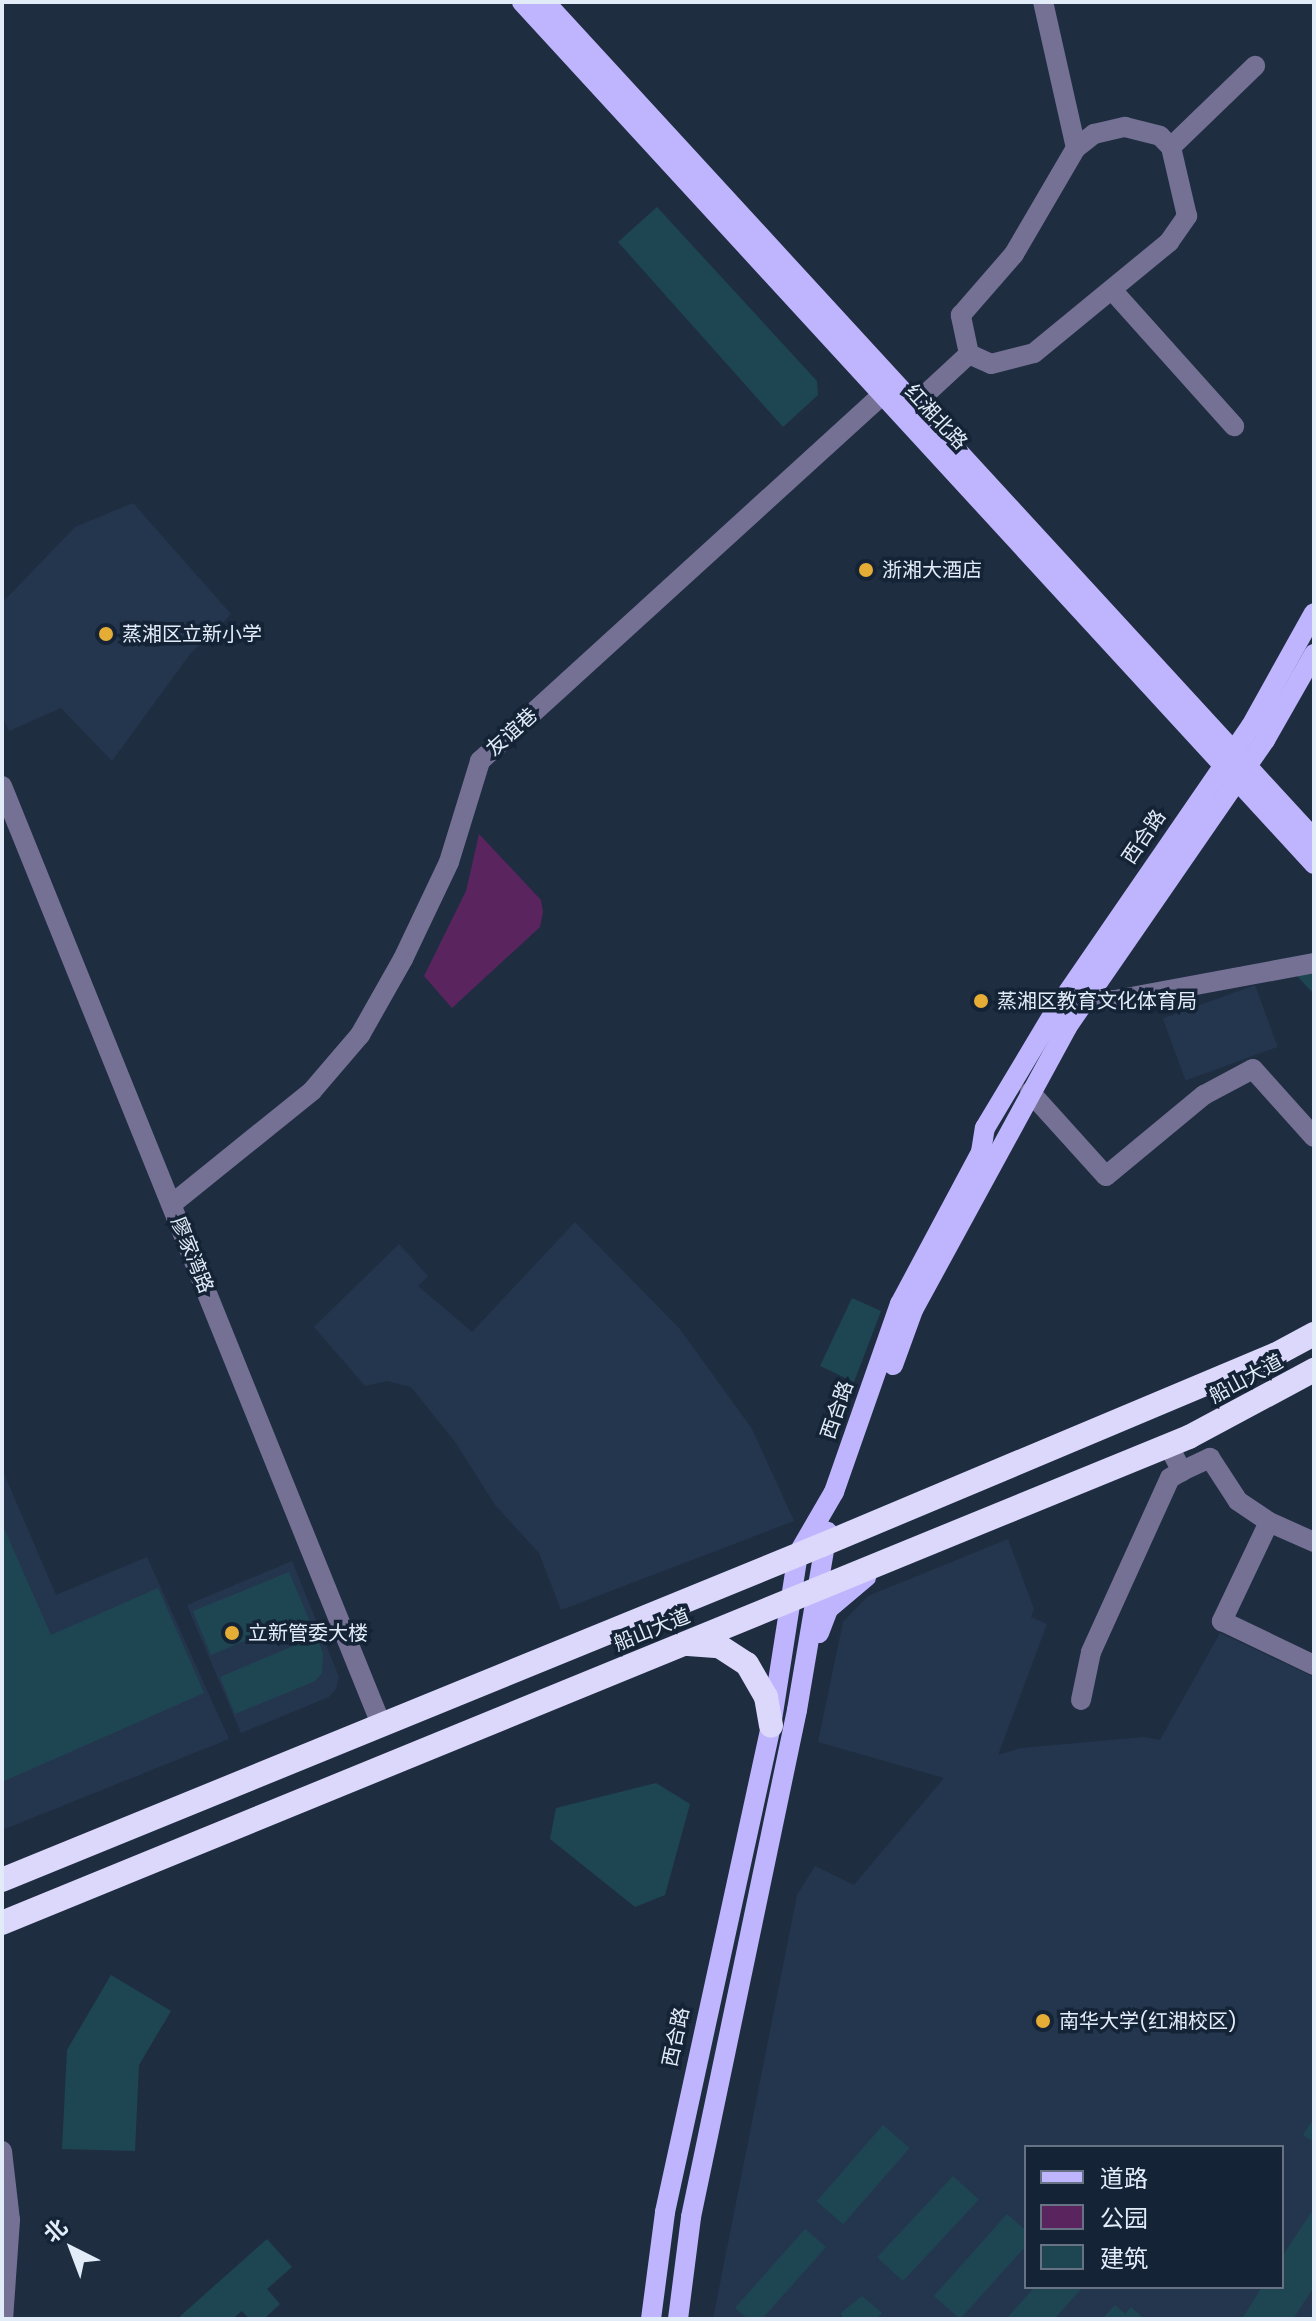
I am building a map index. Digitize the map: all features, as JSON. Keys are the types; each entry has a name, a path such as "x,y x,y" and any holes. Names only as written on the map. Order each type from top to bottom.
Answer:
{"highway":[{"name":"船山大道","path":"2,1880 822,1545 1275,1355 1314,1334"},
{"name":"船山大道","path":"2,1923 1168,1445 1314,1370"},
{"path":"677,1645 719,1646 747,1664 766,1697 771,1726"}],"main road":[{"name":"红湘北路","path":"522,2 882,395 1235,765 1314,839"},
{"name":"红湘北路","path":"545,2 915,404 1235,765 1314,864"},
{"name":"西合路","path":"1235,765 1314,613"},
{"name":"西合路","path":"678,2319 691,2217 797,1710 822,1545 913,1310 1029,1081 1077,996 1314,654"},
{"name":"西合路","path":"651,2319 665,2212 771,1726 798,1554 834,1492 900,1304 981,1152 985,1128 1029,1081"},
{"path":"797,1710 828,1609 850,1586 907,1550"}],"street":[{"path":"1043,2 1076,148"},
{"path":"1171,147 1255,66"},
{"path":"1125,127 1160,136 1171,147 1187,216 1169,242 1034,353 991,364 969,354 961,315 1014,254 1076,148 1094,134 1125,127"},
{"path":"1112,290 1234,426"},
{"path":"915,404 969,354"},
{"name":"友谊巷","path":"172,1204 312,1091 360,1035 403,959 449,862 480,761 882,395"},
{"name":"廖家湾路","path":"2,786 381,1724"},
{"path":"1077,996 1130,998 1314,963"},
{"path":"1029,1081 1106,1176 1204,1095 1253,1069 1314,1137"},
{"path":"1168,1445 1182,1471"},
{"path":"1081,1700 1091,1652 1170,1478 1210,1458 1227,1489 1269,1522 1314,1542"},
{"path":"1269,1522 1222,1621 1314,1665"},
{"path":"2,2151 10,2220 3,2319"}],"shaded area":[{"name":"蒸湘区立新小学","path":"133,503 231,614 190,654 112,761 61,708 9,731 2,714 2,603 75,527"},
{"path":"1255,985 1278,1047 1185,1081 1163,1019"},
{"path":"575,1222 679,1328 752,1429 794,1521 561,1610 539,1553 495,1505 456,1443 411,1387 387,1381 365,1386 314,1327 399,1244 428,1276 418,1286 472,1332"},
{"path":"2,1469 56,1595 147,1557 229,1739 2,1830"},
{"name":"南华大学(红湘校区)","path":"1008,1539 1034,1609 1031,1617 1047,1624 998,1755 1021,1748 1144,1737 1160,1740 1220,1633 1314,1677 1314,2319 713,2319 797,1895 815,1866 854,1885 944,1778 818,1742 843,1622 868,1596"},
{"name":"立新管委大楼","path":"292,1561 339,1677 336,1689 329,1697 241,1733 187,1605"}],"green space":[{"path":"479,834 541,900 543,912 540,927 452,1008 424,976 466,891"}],"building":[{"path":"657,207 817,381 818,395 783,427 618,242"},
{"path":"1314,969 1314,994 1295,974"},
{"path":"852,1298 881,1311 854,1382 820,1366"},
{"path":"2,1524 51,1635 158,1588 204,1693 2,1782"},
{"name":"立新管委大楼","path":"289,1572 323,1653 322,1673 315,1681 235,1714 220,1677 298,1644 289,1622 211,1655 193,1611"},
{"path":"656,1783 690,1804 665,1895 635,1907 550,1839 556,1808"},
{"path":"111,1975 171,2011 139,2065 135,2151 62,2149 67,2050"},
{"path":"1314,2118 1314,2142 1303,2135"},
{"path":"883,2125 909,2148 843,2224 817,2201"},
{"path":"953,2176 979,2200 903,2281 877,2257"},
{"path":"1314,2208 1314,2287 1293,2319 1242,2319 1261,2289 1284,2289 1284,2254"},
{"path":"1007,2214 1024,2229 1024,2248 960,2319 934,2296"},
{"path":"805,2229 826,2247 762,2319 748,2319 735,2308"},
{"path":"267,2239 292,2267 267,2289 280,2304 264,2319 249,2319 242,2311 232,2319 177,2319"},
{"path":"1033,2289 1081,2289 1054,2319 1006,2319"},
{"path":"862,2296 882,2313 876,2319 843,2319 841,2313"},
{"path":"1115,2305 1125,2314 1131,2307 1144,2319 1102,2319"}],"place":[{"name":"浙湘大酒店","path":"866,570"},
{"name":"蒸湘区立新小学","path":"106,634"},
{"name":"蒸湘区教育文化体育局","path":"981,1001"},
{"name":"立新管委大楼","path":"232,1633"},
{"name":"南华大学(红湘校区)","path":"1043,2021"}]}
